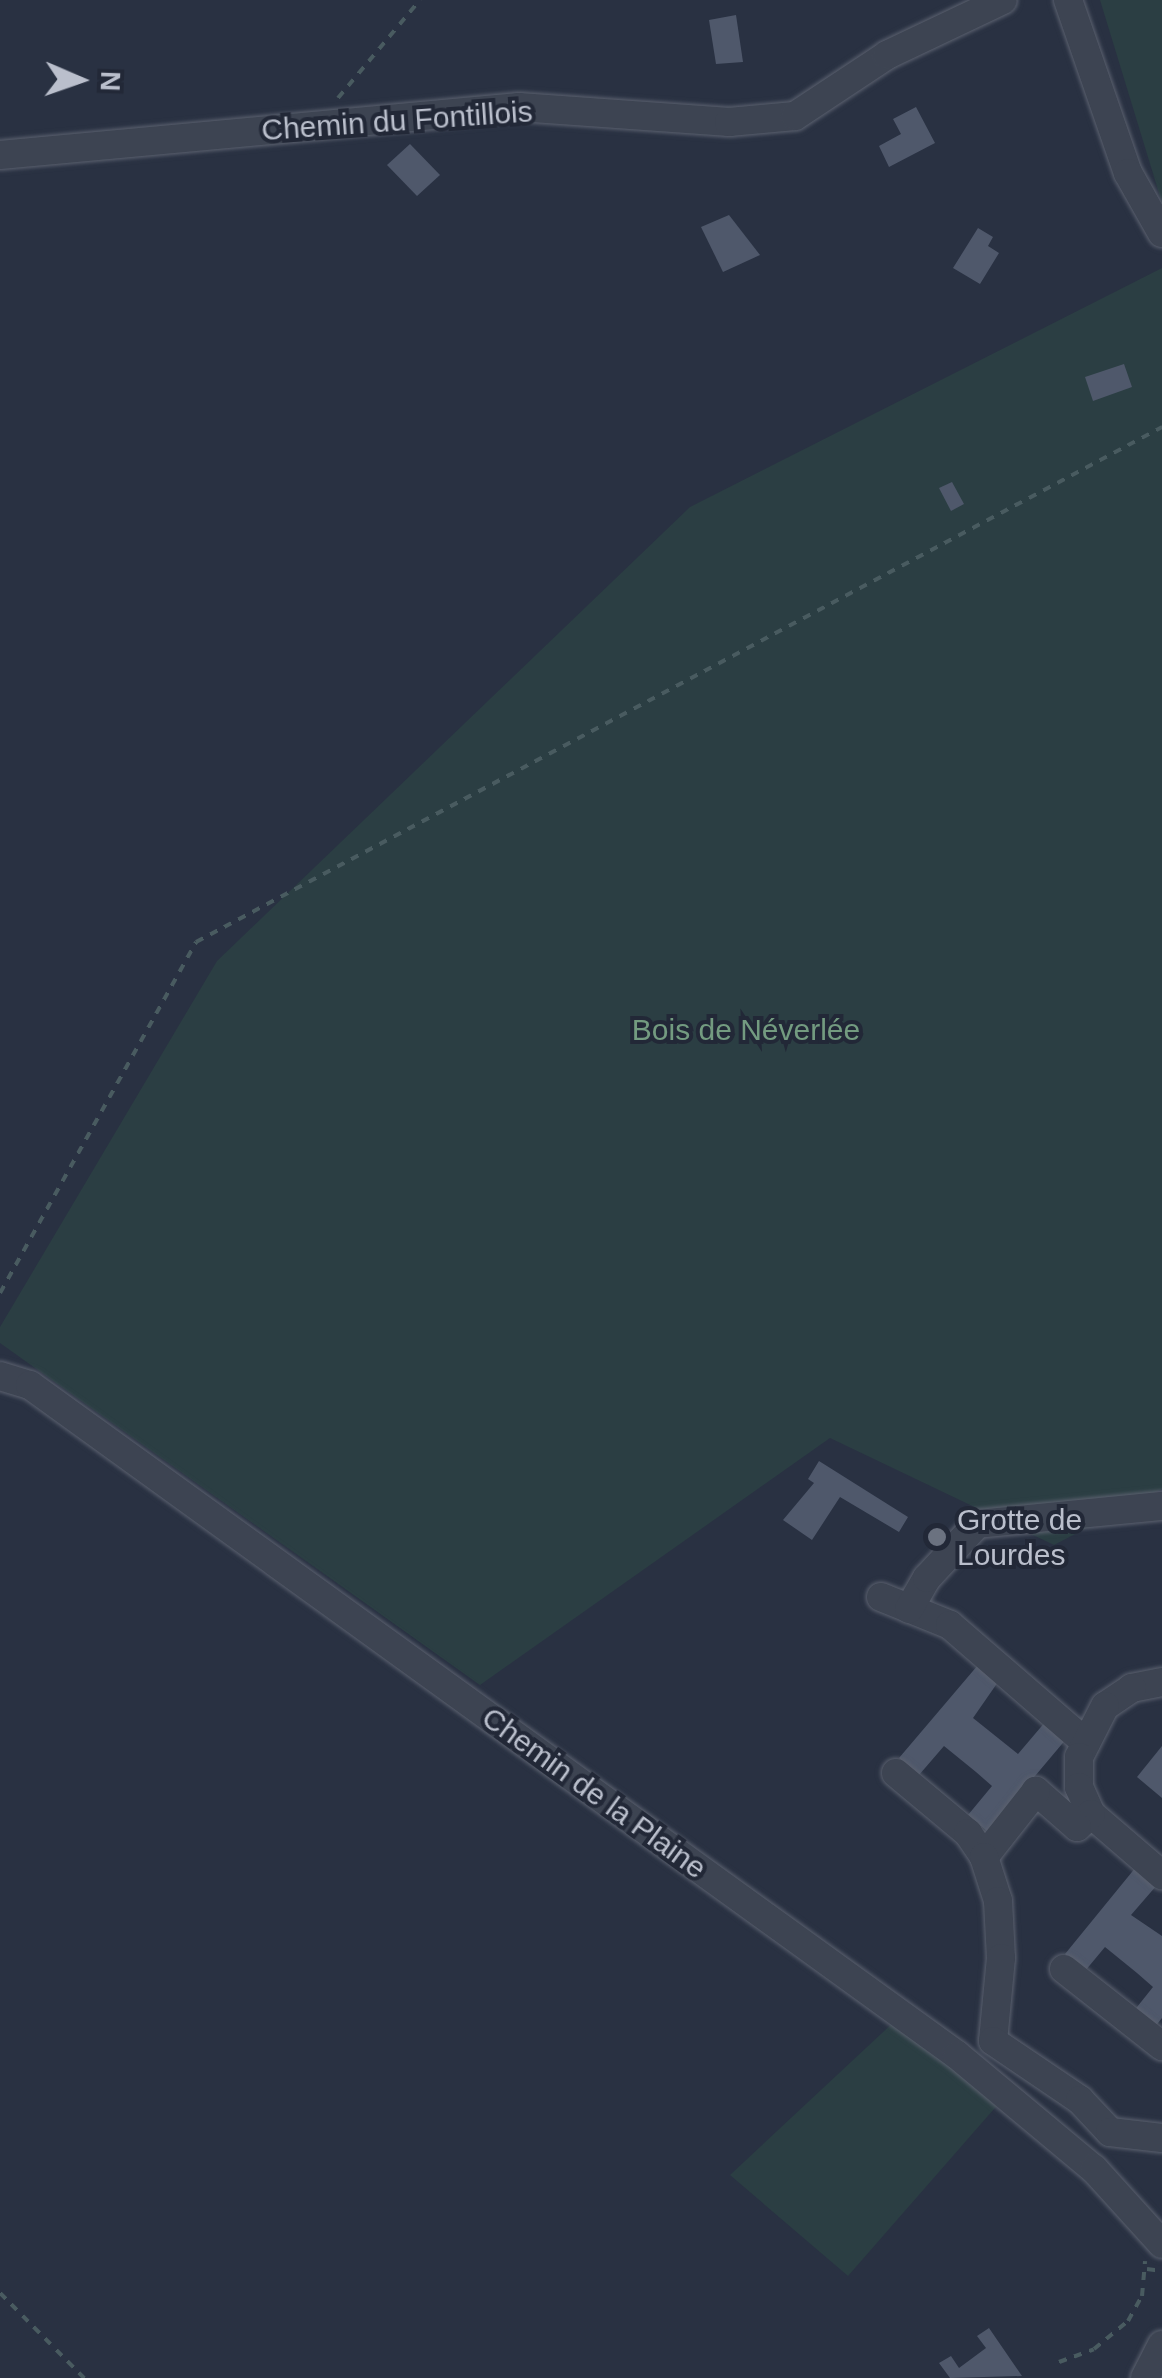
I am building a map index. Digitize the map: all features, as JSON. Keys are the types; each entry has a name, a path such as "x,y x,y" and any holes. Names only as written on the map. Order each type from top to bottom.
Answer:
{"street":[{"name":"Chemin du Fontillois","path":"0,155 520,107 729,122 795,116 887,55 1003,0"},
{"path":"1068,0 1128,173 1162,233"},
{"name":"Chemin de la Plaine","path":"0,1376 30,1385 957,2055 1094,2169 1150,2245"},
{"path":"910,1609 927,1578 977,1524 1162,1506"},
{"path":"880,1597 950,1625 1086,1743"},
{"path":"1162,1682 1132,1688 1105,1706 1079,1757 1080,1787 1091,1814 1162,1875"},
{"path":"896,1773 968,1833 984,1856 998,1901 1001,1958 993,2041 1080,2100 1110,2132 1162,2138"},
{"path":"984,1856 1036,1791 1076,1827 1091,1814"},
{"path":"1064,1969 1161,2044"},
{"path":"1146,2378 1162,2345"}],"path":[{"path":"311,126 389,44 420,0"},
{"path":"0,1293 196,942 1162,426"},
{"path":"1059,2362 1094,2349 1128,2321 1146,2270 1150,2245"},
{"path":"1146,2270 1162,2270"},
{"path":"0,2292 84,2378"}],"green space":[{"path":"1100,0 1162,0 1162,203"},
{"name":"Bois de Néverlée","path":"1162,268 1162,1489 1054,1545 830,1438 480,1685 0,1343 0,1327 217,961 690,507"},
{"path":"897,2019 1001,2101 848,2276 730,2175"}],"building":[{"path":"736,15 743,62 716,64 709,20"},
{"path":"916,107 935,143 889,167 879,146 901,134 893,119"},
{"path":"410,144 440,175 417,196 387,165"},
{"path":"729,215 760,255 723,272 701,227"},
{"path":"978,228 993,237 988,246 999,253 980,284 953,268"},
{"path":"1124,364 1132,387 1093,401 1085,377"},
{"path":"952,482 964,504 951,511 939,488"},
{"path":"819,1461 908,1517 899,1532 840,1497 812,1540 783,1520 814,1483 808,1479"},
{"path":"978,1665 998,1682 973,1718 1018,1754 1046,1721 1067,1738 988,1832 968,1815 992,1786 976,1772 944,1746 919,1775 899,1758"},
{"path":"1162,1746 1162,1798 1137,1777"},
{"path":"1136,1867 1157,1885 1131,1915 1162,1936 1162,2018 1154,2028 1133,2012 1153,1987 1137,1973 1105,1947 1085,1971 1065,1954"},
{"path":"989,2328 1022,2376 950,2378 939,2363 951,2356 959,2368 986,2348 977,2336"}],"place":[{"name":"Grotte de Lourdes","path":"937,1537"}]}
